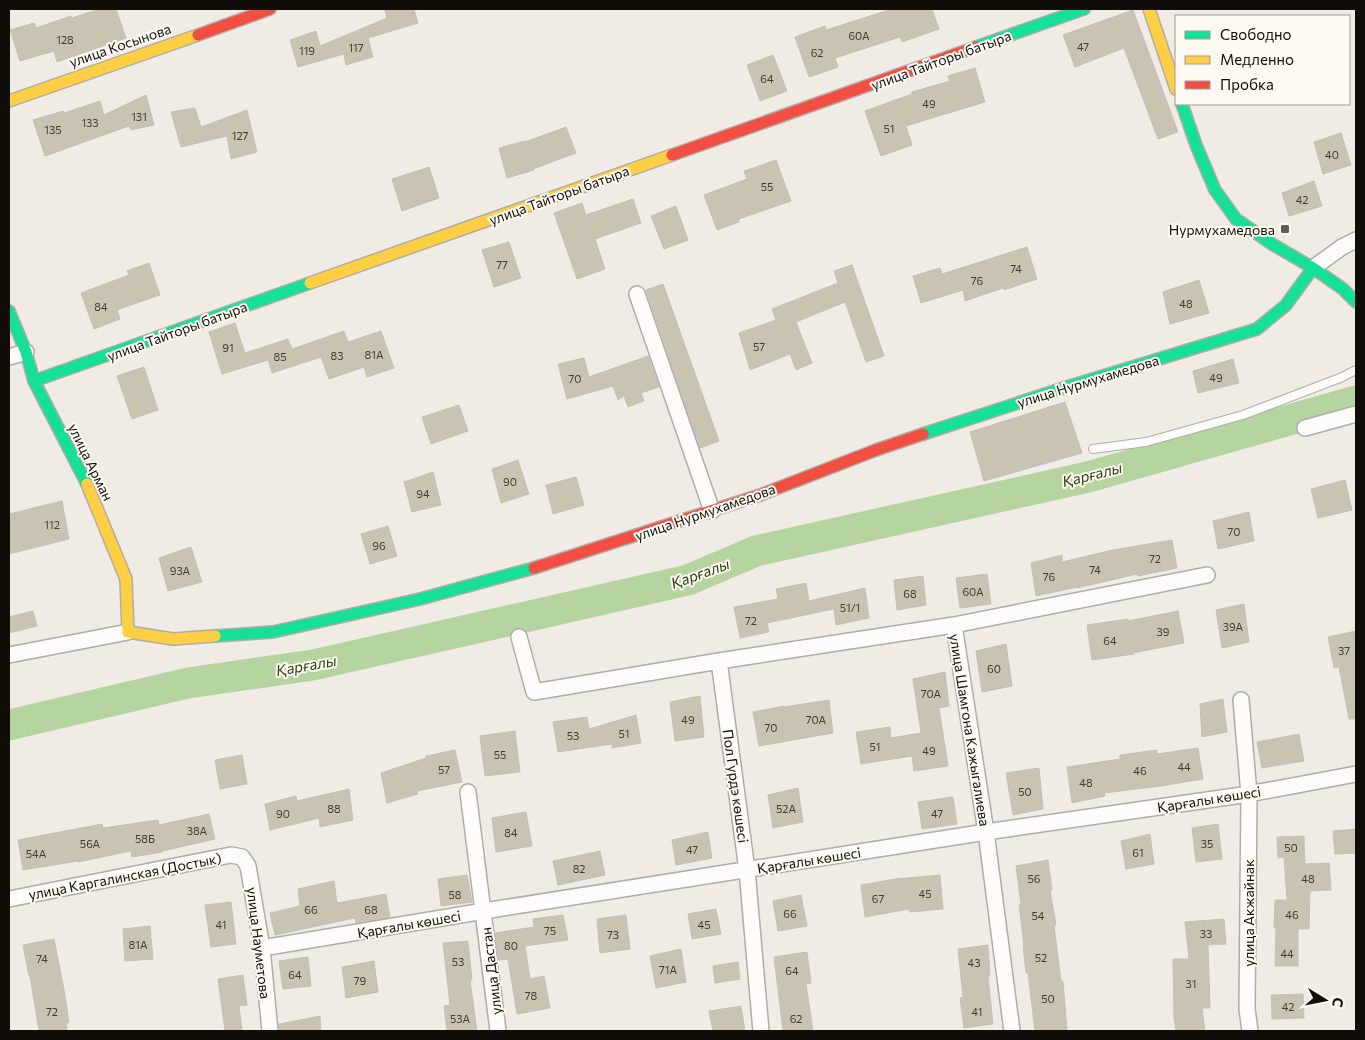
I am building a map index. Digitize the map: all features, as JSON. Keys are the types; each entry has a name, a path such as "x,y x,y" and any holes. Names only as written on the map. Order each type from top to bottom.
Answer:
{"street":[{"name":"улица Косынова","path":"9,101 270,9"},
{"name":"улица Тайторы батыра","path":"34,382 1084,9"},
{"path":"1149,9 1175,85"},
{"path":"1182,105 1196,145 1215,190 1236,219 1272,244 1313,268 1343,289 1356,302"},
{"name":"улица Нурмухамедова","path":"9,655 128,632 173,639 273,632 420,598 548,564 760,495 876,450 1067,387 1257,329 1286,305 1313,268 1342,247 1356,240"},
{"path":"637,294 712,510"},
{"name":"улица Арман","path":"9,311 26,352 34,382 90,489 126,579 128,632"},
{"path":"9,357 26,352"},
{"path":"1305,428 1356,414"},
{"name":"улица Шамгона Кажыгалиева","path":"1012,1031 986,832 954,625 1207,575"},
{"path":"519,638 534,692 954,625"},
{"name":"Пол Гурдэ көшесі","path":"719,661 747,870 761,1031"},
{"name":"улица Акжайнак","path":"1241,700 1249,794 1247,1009 1250,1031"},
{"name":"Қарғалы көшесі","path":"262,948 986,832 1249,794 1356,774"},
{"name":"улица Дастан","path":"468,792 498,1031"},
{"name":"улица Каргалинская (Достык)","path":"9,899 232,855 242,857"},
{"name":"улица Науметова","path":"242,857 248,866 262,948 270,1031"}],"lane":[{"path":"1093,449 1146,442 1243,415 1340,378 1356,370"}],"building":[{"path":"99,9 116,9 126,38 57,62 54,51 20,61 10,30 34,23 36,28"},
{"path":"385,9 414,9 418,23 368,38 373,57 346,65 344,54 298,67 290,40 316,31 320,46 387,18"},
{"path":"892,9 932,9 939,29 902,42 900,37 835,58 838,67 809,77 795,37 825,26 826,30"},
{"path":"1133,10 1178,132 1158,139 1124,48 1075,67 1063,35"},
{"path":"773,55 787,91 760,101 747,65"},
{"path":"975,68 985,102 906,126 912,145 881,156 865,111 912,94 912,92 950,81 948,76"},
{"path":"146,95 154,125 131,130 129,126 45,156 33,120 63,111 64,113 100,101 104,115"},
{"path":"195,108 201,127 247,110 257,152 231,159 227,136 181,147 171,112"},
{"path":"566,127 576,153 534,170 507,178 499,148 525,142"},
{"path":"1341,133 1351,165 1323,174 1314,142"},
{"path":"776,160 791,201 739,219 739,222 717,230 704,195 747,179 744,171"},
{"path":"429,167 439,198 402,211 392,179"},
{"path":"1314,181 1322,206 1289,216 1282,193"},
{"path":"633,199 641,223 595,239 605,269 577,279 554,213 582,203 586,215"},
{"path":"676,206 688,240 664,249 651,216"},
{"path":"509,242 521,278 494,287 482,250"},
{"path":"1027,247 1037,279 965,301 963,290 921,303 913,276 940,268 942,274"},
{"path":"149,263 160,295 117,310 120,319 94,329 81,293 129,275 127,271"},
{"path":"852,265 884,356 866,362 845,302 796,322 812,363 796,370 790,354 750,370 739,333 776,320 772,309 838,283 834,271"},
{"path":"1199,280 1209,313 1170,324 1163,292"},
{"path":"663,284 719,441 700,448 646,290"},
{"path":"235,323 245,353 288,339 292,349 344,331 348,342 381,331 394,368 367,377 364,367 329,379 321,357 272,373 268,360 222,374 209,332"},
{"path":"648,356 659,387 641,393 644,401 628,407 624,396 618,400 613,386 567,399 558,364 584,358 589,377"},
{"path":"1233,359 1239,383 1198,393 1193,371"},
{"path":"144,367 158,410 132,419 117,376"},
{"path":"1065,402 1082,453 984,481 970,432"},
{"path":"459,405 468,431 431,444 422,417"},
{"path":"518,460 529,494 501,503 492,469"},
{"path":"433,472 441,505 412,512 404,482"},
{"path":"576,477 584,505 553,514 546,485"},
{"path":"1345,480 1352,510 1318,518 1311,489"},
{"path":"62,501 69,539 9,554 9,514"},
{"path":"1249,512 1254,541 1218,549 1213,521"},
{"path":"388,526 397,556 370,564 361,534"},
{"path":"1172,540 1177,568 1138,576 1137,574 1036,596 1031,563 1062,555 1062,562 1113,550"},
{"path":"191,547 202,582 168,591 159,558"},
{"path":"987,574 991,604 960,608 956,578"},
{"path":"923,576 926,605 897,610 894,580"},
{"path":"806,583 809,601 865,588 869,618 836,625 834,609 767,623 769,632 740,638 734,607 778,599 776,589"},
{"path":"1244,604 1249,642 1222,648 1216,610"},
{"path":"33,611 37,626 9,633 9,617"},
{"path":"1178,611 1184,643 1134,654 1092,660 1087,625 1128,619 1128,621"},
{"path":"1356,631 1356,719 1349,719 1339,667 1334,668 1328,637"},
{"path":"1006,644 1012,686 982,692 976,651"},
{"path":"945,672 949,706 939,708 948,766 914,771 912,756 861,764 856,732 890,727 891,738 921,733 913,679"},
{"path":"700,696 704,737 675,741 670,702"},
{"path":"1223,699 1227,732 1202,737 1200,704"},
{"path":"829,700 833,733 759,746 753,712"},
{"path":"636,715 641,743 612,748 612,744 558,752 553,722 587,717 589,729"},
{"path":"515,731 520,772 485,776 480,736"},
{"path":"1299,734 1304,761 1262,768 1257,742"},
{"path":"1198,748 1203,779 1104,793 1105,796 1072,803 1067,767 1120,759 1120,755 1157,750 1157,754"},
{"path":"455,750 462,782 417,791 418,794 387,803 381,773 426,758 426,756"},
{"path":"242,755 247,784 220,789 215,760"},
{"path":"1039,768 1043,809 1013,815 1006,773"},
{"path":"798,788 803,822 773,828 768,795"},
{"path":"349,789 353,820 320,827 319,818 270,830 265,804 296,796 297,801"},
{"path":"953,797 957,824 922,829 918,802"},
{"path":"526,812 532,846 496,852 492,818"},
{"path":"209,814 215,839 132,857 131,851 78,862 23,870 18,840 102,824 103,828 158,820 159,825"},
{"path":"1218,824 1222,859 1196,862 1192,828"},
{"path":"1356,829 1356,853 1335,854 1333,831"},
{"path":"708,832 712,858 676,865 672,840"},
{"path":"1150,834 1154,864 1126,869 1121,841"},
{"path":"1304,836 1305,864 1329,863 1331,890 1310,891 1309,929 1298,929 1298,966 1275,966 1275,900 1287,900 1284,857 1278,858 1277,837"},
{"path":"600,851 605,875 558,885 553,861"},
{"path":"1048,860 1052,890 1050,890 1056,925 1054,926 1061,981 1063,981 1067,1031 1035,1031 1028,973 1026,973 1016,866"},
{"path":"467,875 472,902 441,906 438,879"},
{"path":"940,875 943,909 910,912 909,909 865,917 861,885 895,879"},
{"path":"334,881 337,903 386,894 390,917 356,923 355,918 275,935 270,913 300,906 298,889"},
{"path":"801,895 807,926 778,931 773,901"},
{"path":"231,902 236,944 211,947 205,905"},
{"path":"716,909 721,934 692,939 688,914"},
{"path":"563,915 568,940 525,946 530,979 544,976 550,1008 517,1014 508,959 499,960 495,933 534,927 533,919"},
{"path":"626,915 630,949 600,953 597,919"},
{"path":"1224,919 1226,944 1208,945 1210,1008 1202,1008 1205,1031 1176,1031 1173,959 1189,959 1185,922"},
{"path":"150,926 153,959 125,961 123,929"},
{"path":"54,939 69,1023 66,1023 67,1031 39,1031 23,945"},
{"path":"468,941 472,980 470,980 477,1031 447,1031 444,1006 450,1005 443,943"},
{"path":"988,945 990,976 988,976 993,1024 964,1028 960,998 963,997 958,949"},
{"path":"681,949 686,982 656,988 650,956"},
{"path":"807,952 811,983 806,984 813,1031 783,1031 774,957"},
{"path":"308,957 311,986 283,989 279,961"},
{"path":"374,961 378,992 346,998 342,967"},
{"path":"738,962 740,979 715,983 713,966"},
{"path":"243,975 247,1005 239,1006 242,1031 225,1031 218,979"},
{"path":"1303,994 1304,1018 1272,1019 1271,995"},
{"path":"741,1006 745,1031 713,1031 709,1011"},
{"path":"320,1016 321,1031 279,1031 279,1024"}],"waterway":[{"name":"Қарғалы","path":"9,725 188,683 313,665 688,580 756,551 1088,477 1356,401"}],"traffic: fast":[{"path":"976,47 1084,9"},
{"path":"1182,105 1196,145 1215,190 1236,219 1272,244 1313,268 1343,289 1356,302"},
{"path":"923,434 1067,387 1257,329 1286,305 1313,268"},
{"path":"34,381 310,283"},
{"path":"9,311 26,352 34,381 87,484"},
{"path":"215,636 273,632 420,599 534,568"}],"traffic: slow":[{"path":"1149,9 1175,86"},
{"path":"9,101 198,35"},
{"path":"310,283 672,155"},
{"path":"87,484 126,579 128,632 173,639 215,636"}],"traffic: jam":[{"path":"198,35 270,9"},
{"path":"672,155 976,47"},
{"path":"534,568 760,495 923,434"}],"place":[{"name":"Нурмухамедова","path":"1285,229"}]}
